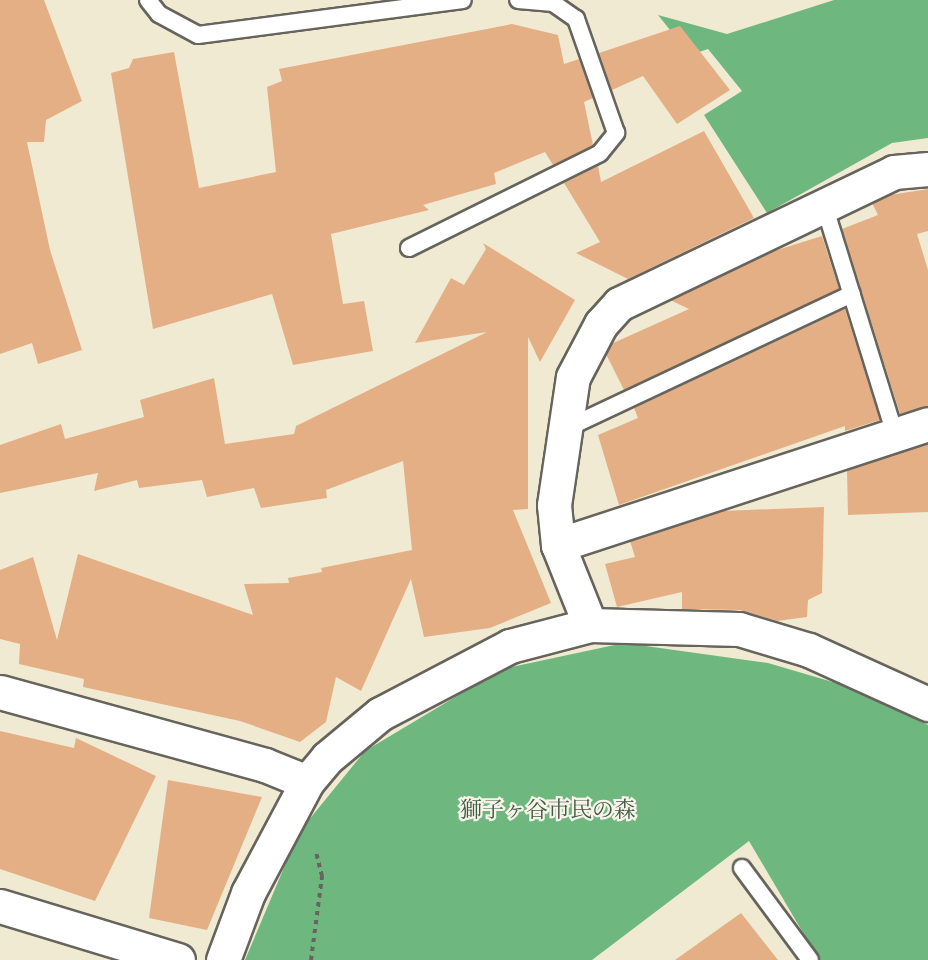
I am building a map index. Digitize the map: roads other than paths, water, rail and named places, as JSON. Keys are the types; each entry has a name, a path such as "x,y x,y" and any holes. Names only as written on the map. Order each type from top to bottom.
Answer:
{"street":[{"path":"590,625 558,546 554,505 573,377 601,324 619,304 824,205 894,172 928,169"},
{"path":"558,546 928,424"},
{"path":"222,960 248,893 307,782 380,714 510,646 590,625 739,629 809,650 928,704"},
{"path":"0,692 265,765 307,782"},
{"path":"0,906 178,960"}],"lane":[{"path":"148,0 159,14 198,35 463,0"},
{"path":"409,248 600,153 616,134 576,19 553,3 518,0"},
{"path":"824,205 895,434"},
{"path":"565,429 852,294"},
{"path":"742,868 810,960"}],"park label":[{"name":"獅子ヶ谷市民の森","path":"548,811"}]}
